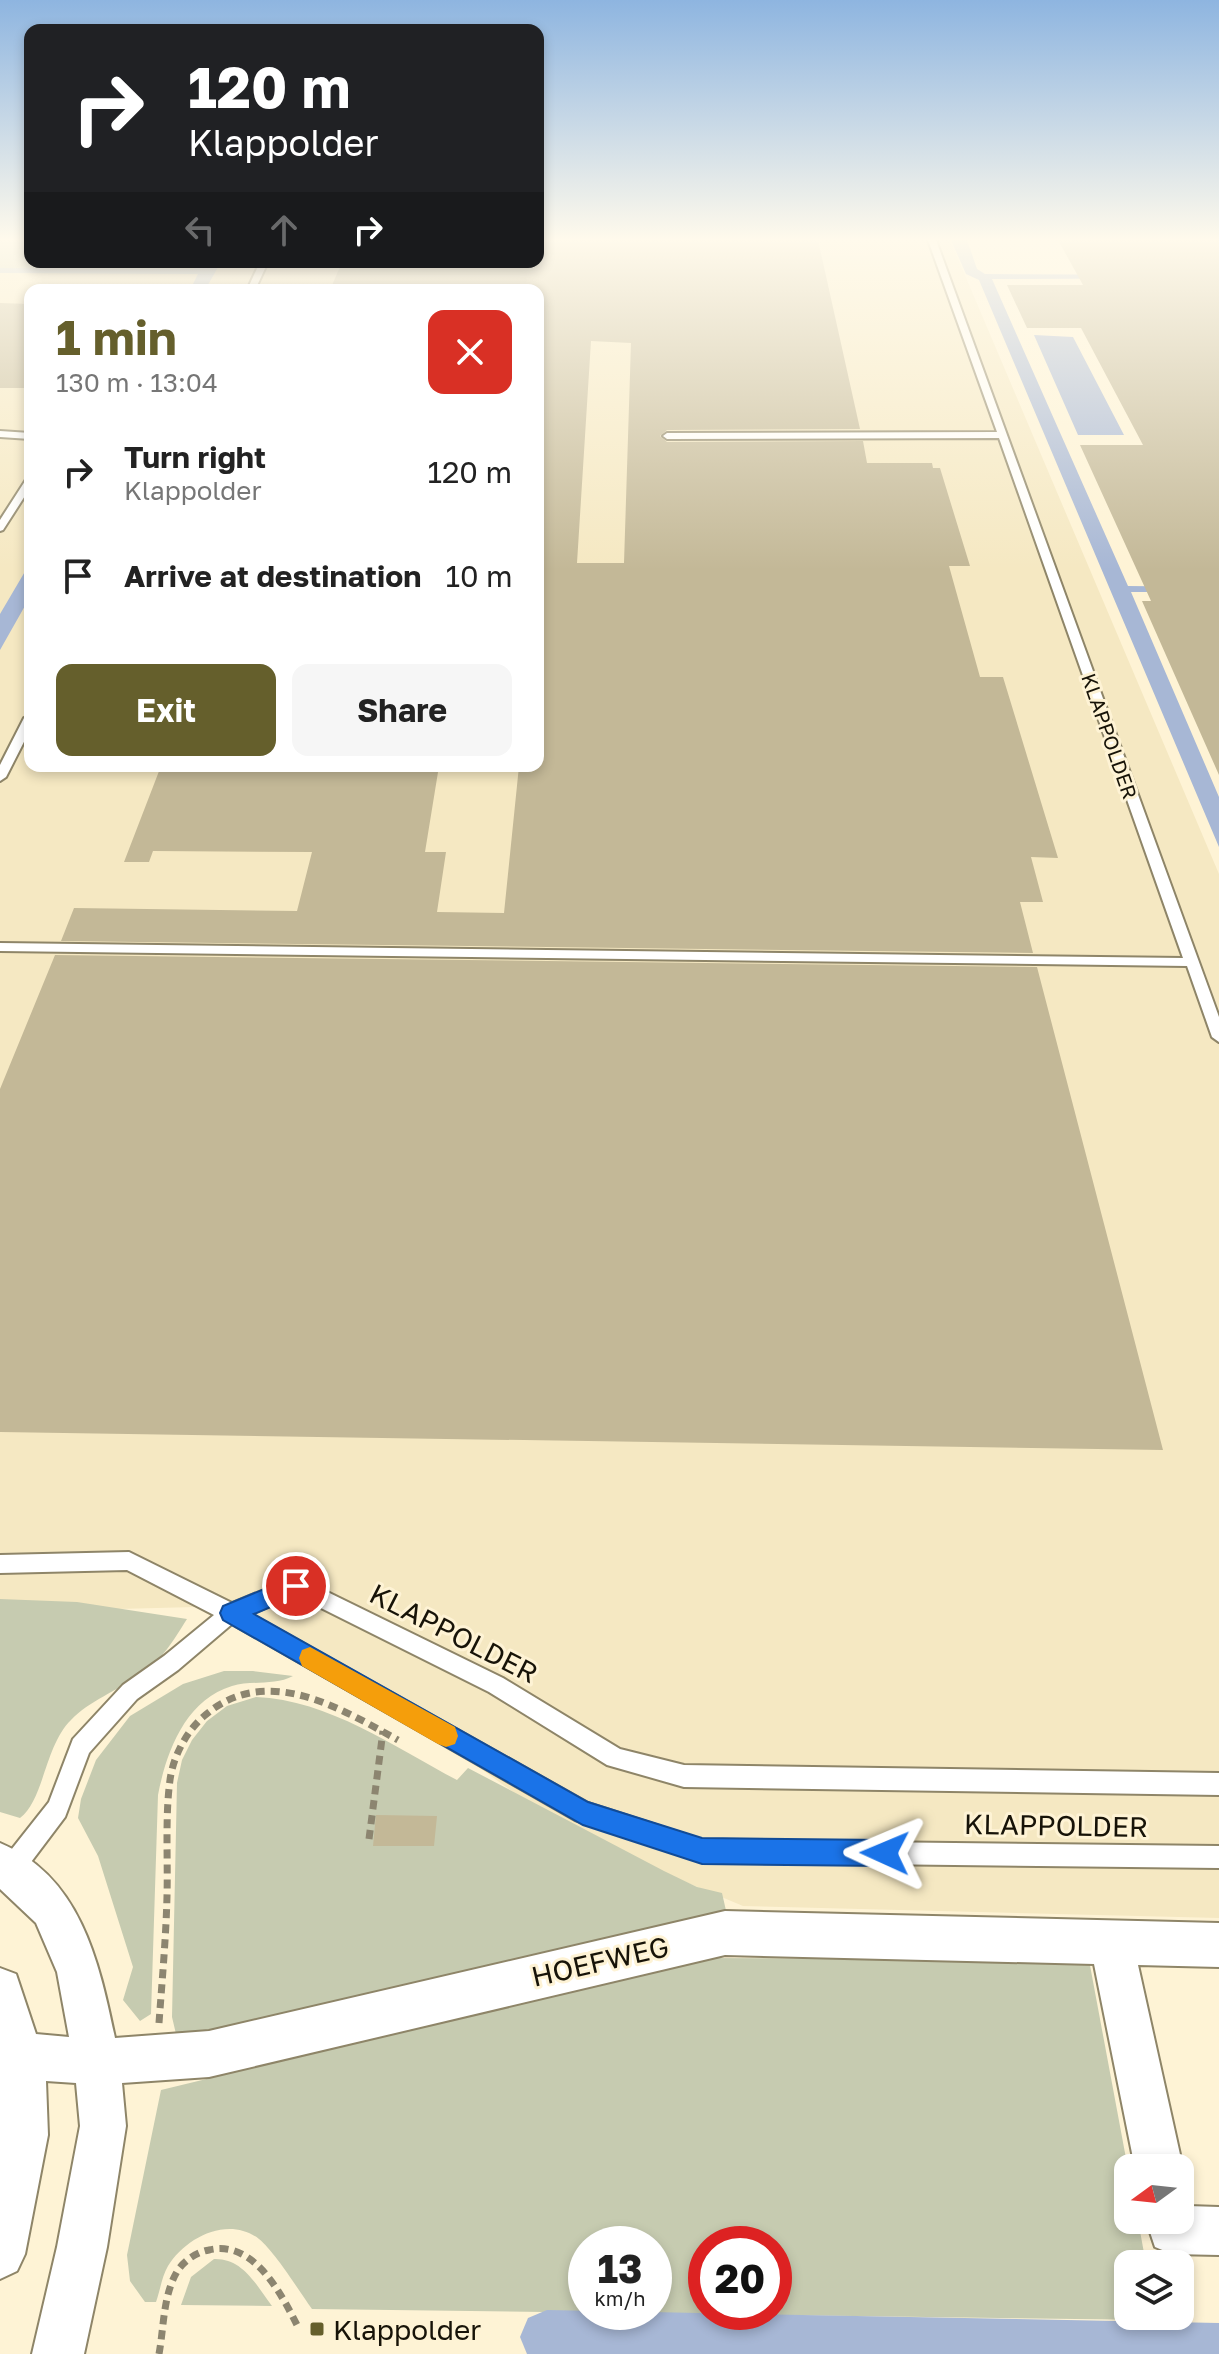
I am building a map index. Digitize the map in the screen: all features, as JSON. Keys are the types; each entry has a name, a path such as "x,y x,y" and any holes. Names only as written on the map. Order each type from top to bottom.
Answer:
{"street":[{"path":"4,1871 51,1908 79,1971 97,2062 103,2126 58,2354"},
{"name":"HOEFWEG","path":"20,2056 97,2062 209,2054 725,1933 1219,1945"},
{"path":"1111,1941 1156,2154"},
{"path":"0,1990 20,2056 26,2103 17,2173 0,2254"},
{"path":"1194,2230 1219,2231"}],"lane":[{"name":"KLAPPOLDER","path":"972,350 1219,1037"},
{"path":"0,434 24,436"},
{"path":"667,436 1003,435"},
{"path":"0,528 24,490"},
{"path":"0,777 24,730"},
{"path":"0,947 1190,962"},
{"name":"KLAPPOLDER","path":"0,1564 129,1561 231,1613 583,1812 702,1851 1219,1857"},
{"name":"KLAPPOLDER","path":"4,1871 57,1809 81,1746 130,1692 171,1663 231,1613 296,1586 496,1685 615,1758 684,1776 1219,1784"}],"path":[{"path":"156,2060 167,1912 170,1780 174,1760 189,1729 210,1710 233,1697 273,1690 309,1697 410,1746"},
{"path":"369,1839 383,1731"},
{"path":"159,2354 176,2276 194,2255 208,2248 235,2248 250,2258 289,2307 299,2329"}],"shaded area":[{"path":"0,350 24,350 24,772 544,772 544,350 997,350 1219,874 1219,1918 743,1906 573,1835 320,1653 196,1607 0,1612"}],"green space":[{"path":"0,1599 77,1602 187,1619 154,1664 71,1720 55,1743 34,1799 20,1818 0,1812"},
{"path":"224,1671 293,1676 279,1681 239,1684 216,1693 202,1703 180,1730 166,1762 158,1795 151,2014 140,2021 123,2000 133,1967 98,1856 78,1818 81,1799 96,1760 130,1716 183,1684"},
{"path":"256,1697 283,1700 335,1716 457,1780 468,1768 664,1871 697,1887 722,1893 727,1915 224,2030 176,2034 172,2017 177,1783 182,1760 207,1721 227,1706"},
{"path":"707,1958 1089,1960 1125,2154 1114,2154 1114,2234 1141,2234 1143,2250 1114,2250 1114,2319 792,2315 792,2226 688,2226 688,2314 672,2314 672,2226 568,2226 568,2312 312,2309 265,2245 247,2232 234,2229 208,2233 185,2247 168,2266 156,2302 145,2302 130,2281 127,2255 161,2090"},
{"path":"214,2259 241,2268 272,2306 181,2305 191,2277"}],"water":[{"path":"1009,350 1023,350 1128,586 1219,587 1219,592 1131,592 1219,797 1219,847"},
{"path":"1041,350 1080,350 1124,435 1078,435"},
{"path":"24,573 24,608 0,650 0,614"}],"building":[{"path":"0,350 24,350 24,388 0,388"},
{"path":"544,350 590,350 577,563 624,563 631,350 842,350 860,429 667,430 660,436 667,442 863,441 867,463 932,463 933,468 940,468 970,566 949,566 980,677 1003,677 1058,858 1031,857 1043,902 1020,902 1033,953 61,941 74,908 297,911 312,852 153,851 149,862 124,862 159,772 438,772 425,852 446,852 437,912 504,913 518,772 544,772"},
{"path":"1093,350 1219,350 1219,775 1142,601 1151,601 1080,445 1143,445"},
{"path":"55,955 1037,967 1163,1450 0,1432 0,1089"},
{"path":"376,1815 437,1816 434,1846 373,1846"}],"waterway":[{"path":"547,2337 1219,2350"}],"slow traffic":[{"path":"310,1658 446,1736"}],"place":[{"name":"Klappolder","path":"317,2329"}],"route":[{"path":"296,1586 231,1613 583,1812 702,1851 885,1853"}]}
